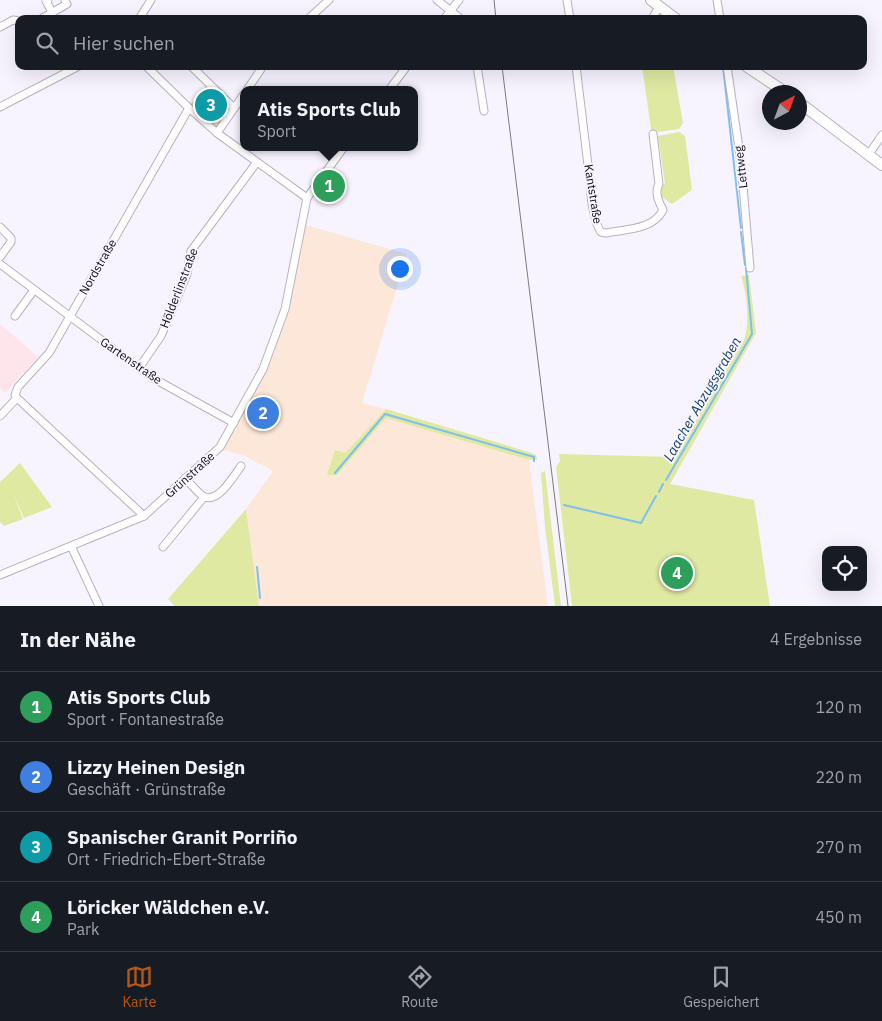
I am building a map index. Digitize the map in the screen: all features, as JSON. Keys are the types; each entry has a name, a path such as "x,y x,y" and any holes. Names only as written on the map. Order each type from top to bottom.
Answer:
{"main road":[{"path":"651,0 670,15"},
{"path":"752,70 774,85"},
{"path":"807,107 882,165"}],"street":[{"path":"48,0 46,1 52,12"},
{"path":"47,15 67,4 65,0"},
{"path":"142,15 151,0"},
{"path":"312,15 329,0"},
{"path":"437,0 456,15"},
{"path":"567,0 569,15"},
{"path":"717,0 719,15"},
{"path":"447,15 457,1"},
{"path":"654,15 659,7"},
{"path":"0,27 15,20"},
{"path":"0,107 71,70"},
{"path":"150,70 189,108 240,149"},
{"path":"195,70 234,108"},
{"path":"250,86 260,70"},
{"path":"392,86 404,70"},
{"path":"478,70 484,110"},
{"name":"Kantstraße","path":"576,70 591,197 596,226 601,232 614,232 650,224 660,216 663,210 658,201 657,188 659,184 653,134"},
{"name":"Lettweg","path":"728,70 741,162 750,268"},
{"path":"218,132 240,100"},
{"name":"Nordstraße","path":"0,416 17,398 15,395 18,387 49,353 189,108"},
{"path":"869,154 882,134"},
{"path":"243,151 307,198 341,151"},
{"name":"Hölderlinstraße","path":"139,368 161,336 187,274 191,251 257,162"},
{"name":"Grünstraße","path":"0,576 144,516 220,447 263,369 285,309 307,198"},
{"path":"0,227 12,238 0,258"},
{"name":"Gartenstraße","path":"0,264 151,377 234,423"},
{"path":"15,316 34,290"},
{"path":"17,398 144,516"},
{"path":"185,478 204,497 212,498 221,492 241,466"},
{"path":"163,547 204,497"},
{"path":"71,546 99,606"}],"shaded area":[{"path":"306,225 407,254 362,403 386,409 344,454 335,450 337,475 386,418 529,460 548,606 259,606 246,509 273,471 245,456 223,450 266,372 289,312"},
{"path":"0,324 38,357 5,393 0,388"}],"green space":[{"path":"643,70 674,70 683,123 679,129 656,132 651,129"},
{"path":"207,85 231,108 217,128 190,105"},
{"path":"679,132 685,136 692,190 672,204 662,197 661,187 665,184 658,136"},
{"path":"749,275 756,333 670,484 754,500 770,606 572,606 556,467 560,461 559,454 674,457 744,340 747,325 747,308 741,276"},
{"path":"386,409 532,453 536,455 537,460 529,460 386,418 337,475 327,475 335,450 345,453"},
{"path":"20,463 52,507 24,518 13,493 23,519 4,526 0,522 0,482"},
{"path":"545,471 561,606 555,606 545,527 541,473"},
{"path":"246,509 259,606 175,606 168,599"}],"waterway":[{"name":"Laacher Abzugsgraben","path":"723,70 741,228"},
{"name":"Laacher Abzugsgraben","path":"741,232 745,265"},
{"name":"Laacher Abzugsgraben","path":"666,480 752,334 746,268"},
{"name":"Laacher Abzugsgraben","path":"335,473 385,414 534,457 534,461"},
{"name":"Laacher Abzugsgraben","path":"659,492 663,484"},
{"name":"Laacher Abzugsgraben","path":"564,505 641,523 656,496"},
{"name":"Laacher Abzugsgraben","path":"257,567 260,598"}],"tram line":[{"path":"494,0 496,15"},
{"path":"502,70 568,606"}],"place":[{"name":"Spanischer Granit Porriño","path":"211,105"},
{"name":"Atis Sports Club","path":"329,186"},
{"name":"Lizzy Heinen Design","path":"263,413"},
{"name":"Löricker Wäldchen e.V.","path":"677,573"}]}
